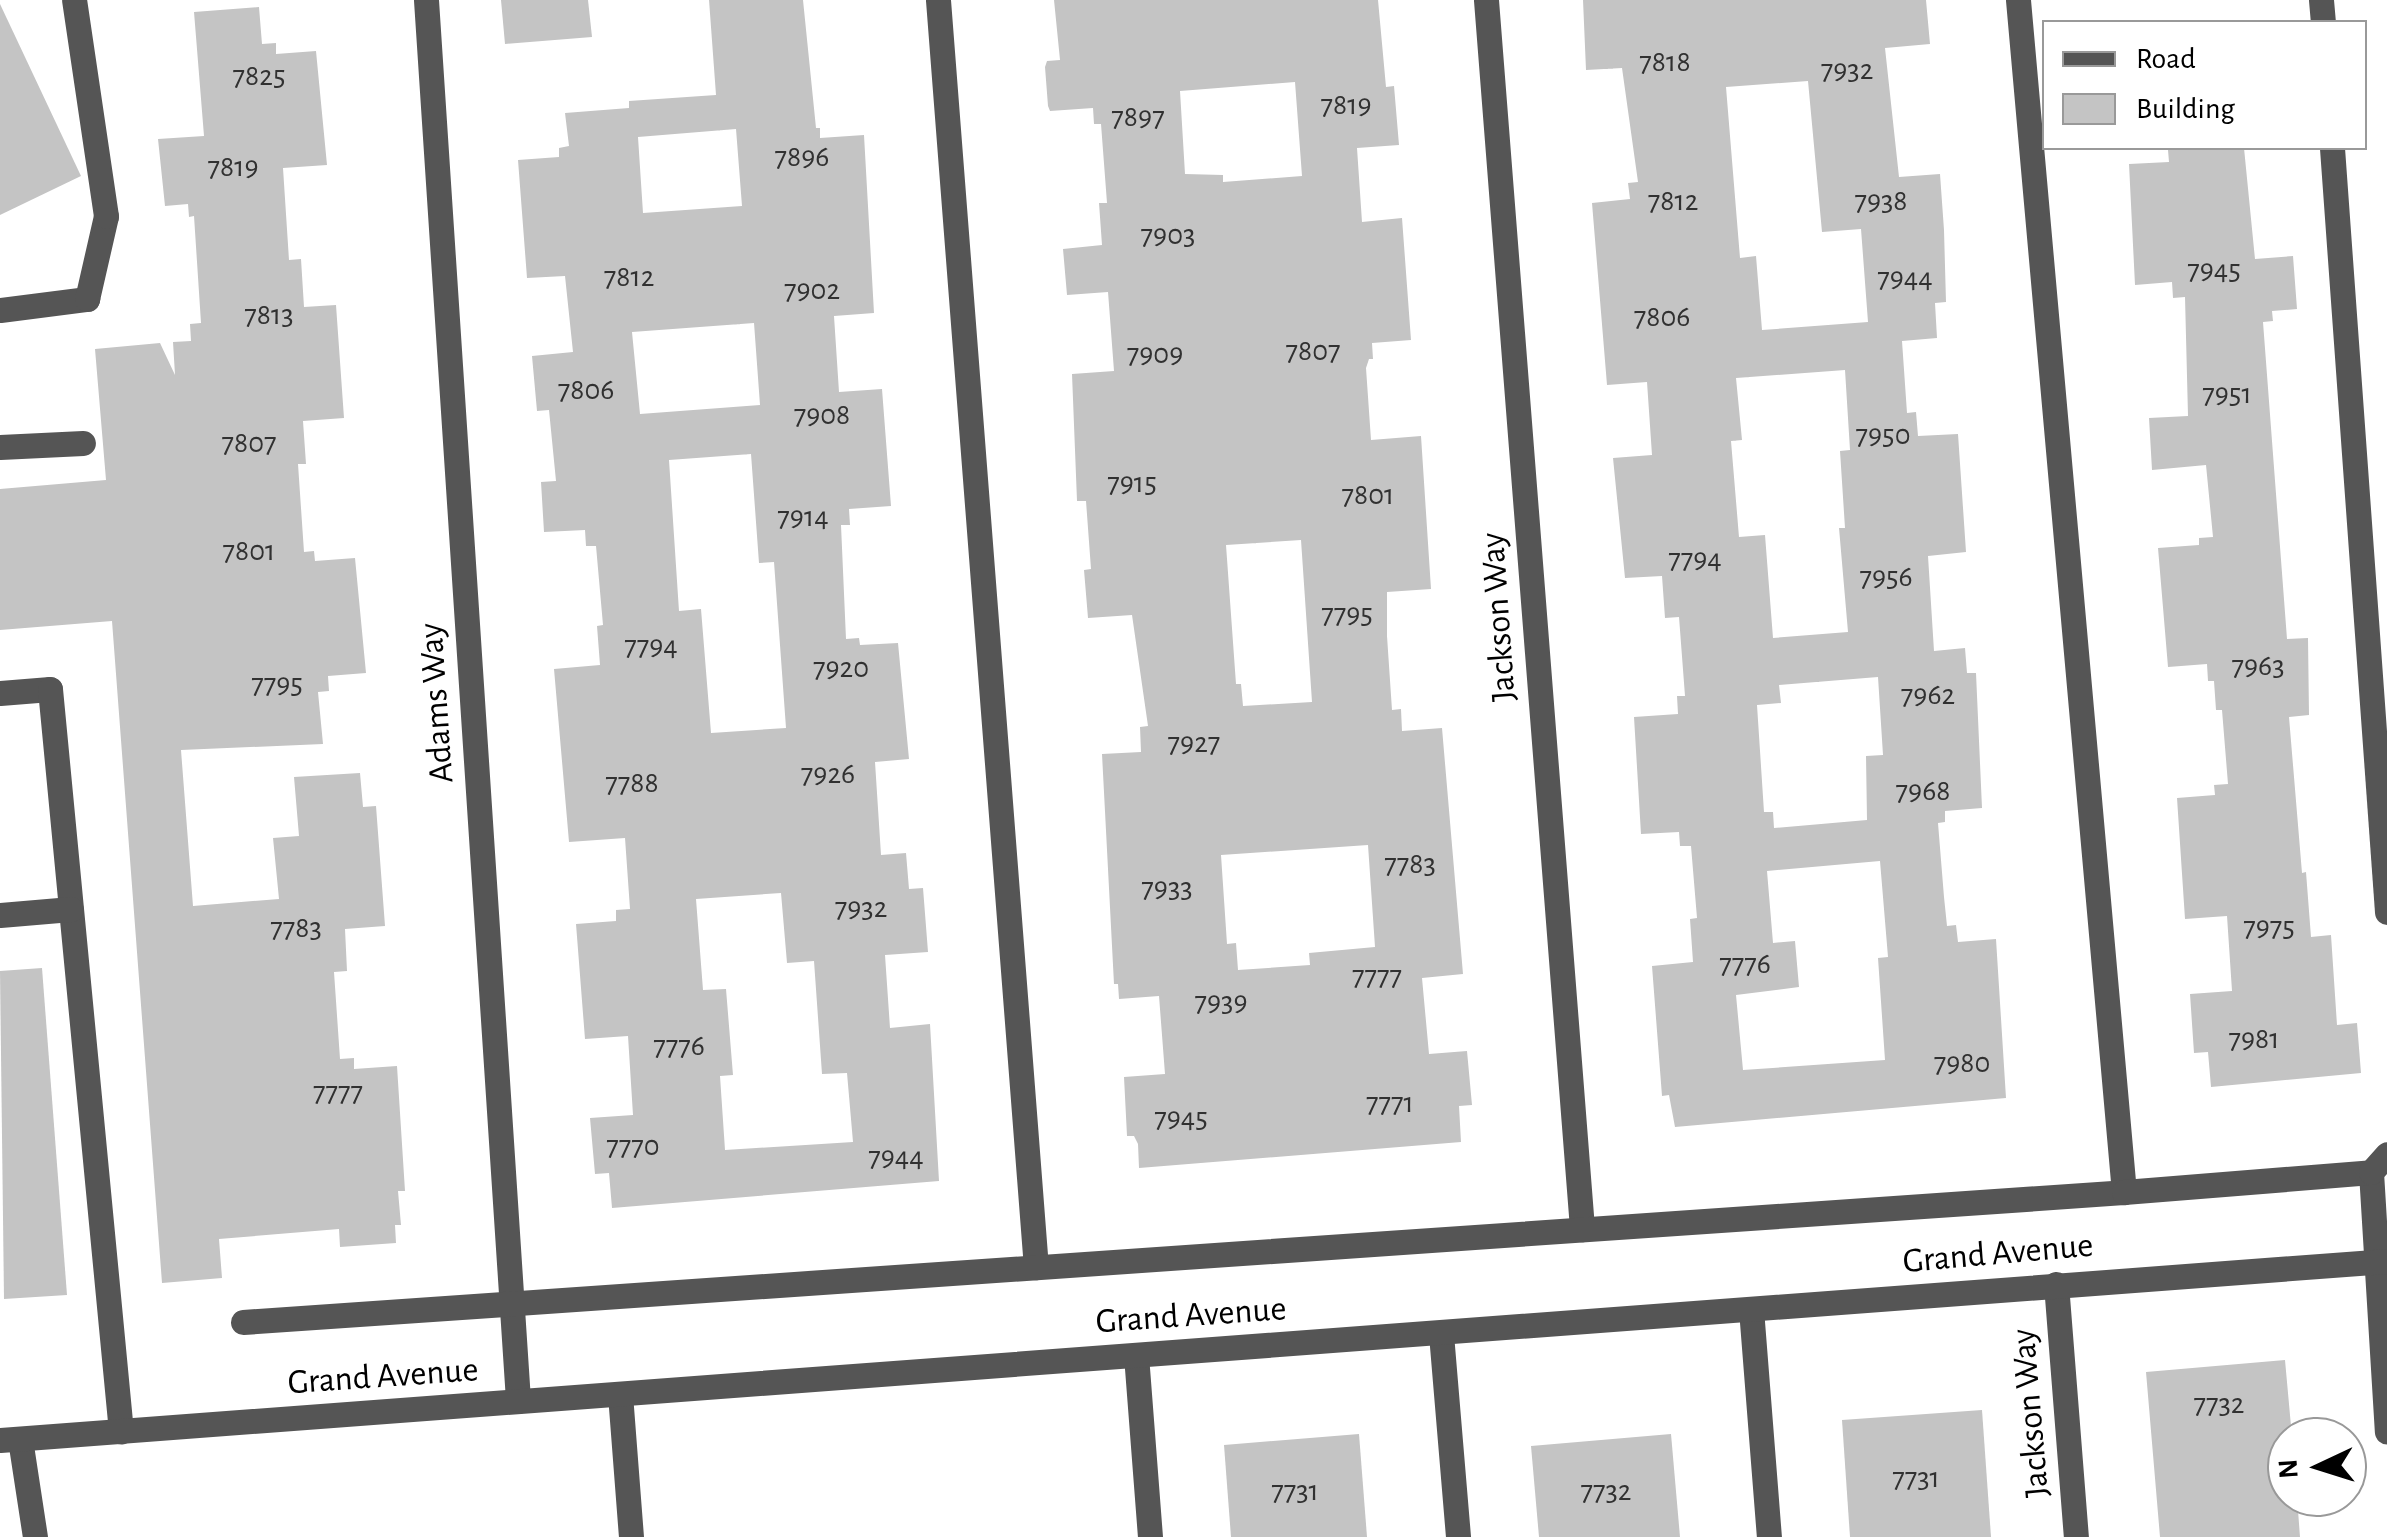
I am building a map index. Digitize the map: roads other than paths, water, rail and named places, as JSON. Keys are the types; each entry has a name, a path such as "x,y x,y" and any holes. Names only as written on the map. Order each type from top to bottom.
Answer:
{"street":[{"path":"0,310 87,300 106,216 74,0"},
{"name":"Adams Way","path":"426,0 518,1401"},
{"path":"938,0 1036,1267"},
{"name":"Jackson Way","path":"1486,0 1582,1229"},
{"path":"2018,0 2124,1192"},
{"path":"2332,150 2387,912"},
{"path":"0,447 83,442"},
{"path":"0,693 50,689 121,1432"},
{"path":"0,915 71,909"},
{"path":"244,1322 2124,1192 2379,1163 2387,1432"},
{"name":"Grand Avenue","path":"10,1440 2380,1262"},
{"name":"Jackson Way","path":"2056,1284 2076,1537"},
{"path":"1751,1309 1769,1537"},
{"path":"1442,1334 1458,1537"},
{"path":"1136,1355 1150,1537"},
{"path":"620,1394 631,1537"},
{"path":"10,1440 35,1537"}]}
